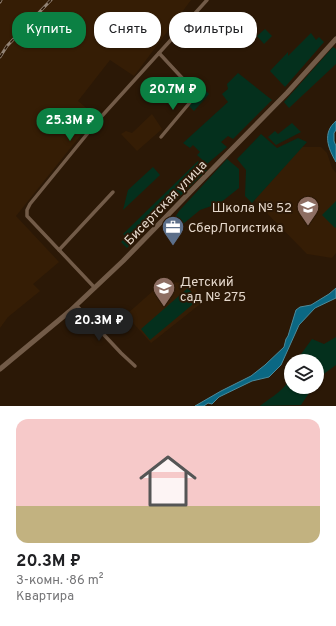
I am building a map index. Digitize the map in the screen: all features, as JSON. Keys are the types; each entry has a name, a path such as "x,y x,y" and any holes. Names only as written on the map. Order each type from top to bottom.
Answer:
{"main road":[{"name":"Бисертская улица","path":"0,369 95,288 150,234 287,93 336,39"}],"street":[{"path":"95,288 27,216 27,210 30,204 101,117 207,0"},
{"path":"159,53 197,94 161,137"},
{"path":"60,250 113,192"},
{"path":"76,305 135,366"}],"shaded area":[{"path":"0,0 191,0 182,12 169,12 169,29 161,40 161,12 94,12 94,48 155,48 134,76 110,60 78,101 96,116 16,216 59,262 33,284 40,291 8,317 0,328"},
{"path":"152,114 162,129 137,151 121,134 126,131 132,133"},
{"name":"Школа № 52","path":"295,147 321,147 327,153 332,168 336,173 336,253 332,258 307,254 254,200"},
{"name":"Детский сад № 275","path":"163,282 191,283 204,301 151,343 126,315"}],"green space":[{"path":"265,29 272,36 264,44 257,36"},
{"path":"311,33 316,40 319,37 324,42 285,87 270,71 288,52 288,56"},
{"path":"333,47 336,49 336,64 289,108 284,102"},
{"path":"238,73 272,100 233,139 228,136 221,142 227,147 207,164 197,155 200,152 193,145 190,148 183,143 228,102 222,94 228,89 227,84"},
{"path":"204,89 209,94 194,111 189,106"},
{"path":"292,123 301,132 276,145 268,137 275,131 278,134"},
{"path":"261,134 277,148 298,138 307,142 252,203 245,196 246,170 237,159"},
{"path":"227,159 239,169 239,188 220,203 200,210 183,224 172,222 179,211"},
{"path":"198,161 207,170 127,248 121,242 126,237 123,234"},
{"path":"153,167 160,175 123,210 128,190"},
{"path":"336,201 336,227 335,228 322,215"},
{"path":"188,288 198,300 150,340 141,329"},
{"path":"336,337 336,365 324,374 324,354 301,354 312,339 324,344"},
{"path":"284,387 284,394 308,394 301,405 260,406 274,396"}],"water":[{"path":"336,121 334,141 336,146 336,162 329,146 328,136 329,130"},
{"path":"336,288 336,298 315,308 299,325 286,354 284,354 281,365 269,377 252,381 219,397 212,404 208,403 204,406 195,406 251,376 265,365 284,347 296,310 300,307 311,305"}],"railway":[{"path":"0,57 7,46 51,0"}],"place":[{"name":"Школа № 52","path":"308,226"},
{"name":"СберЛогистика","path":"173,246"},
{"name":"Детский сад № 275","path":"164,308"}]}
